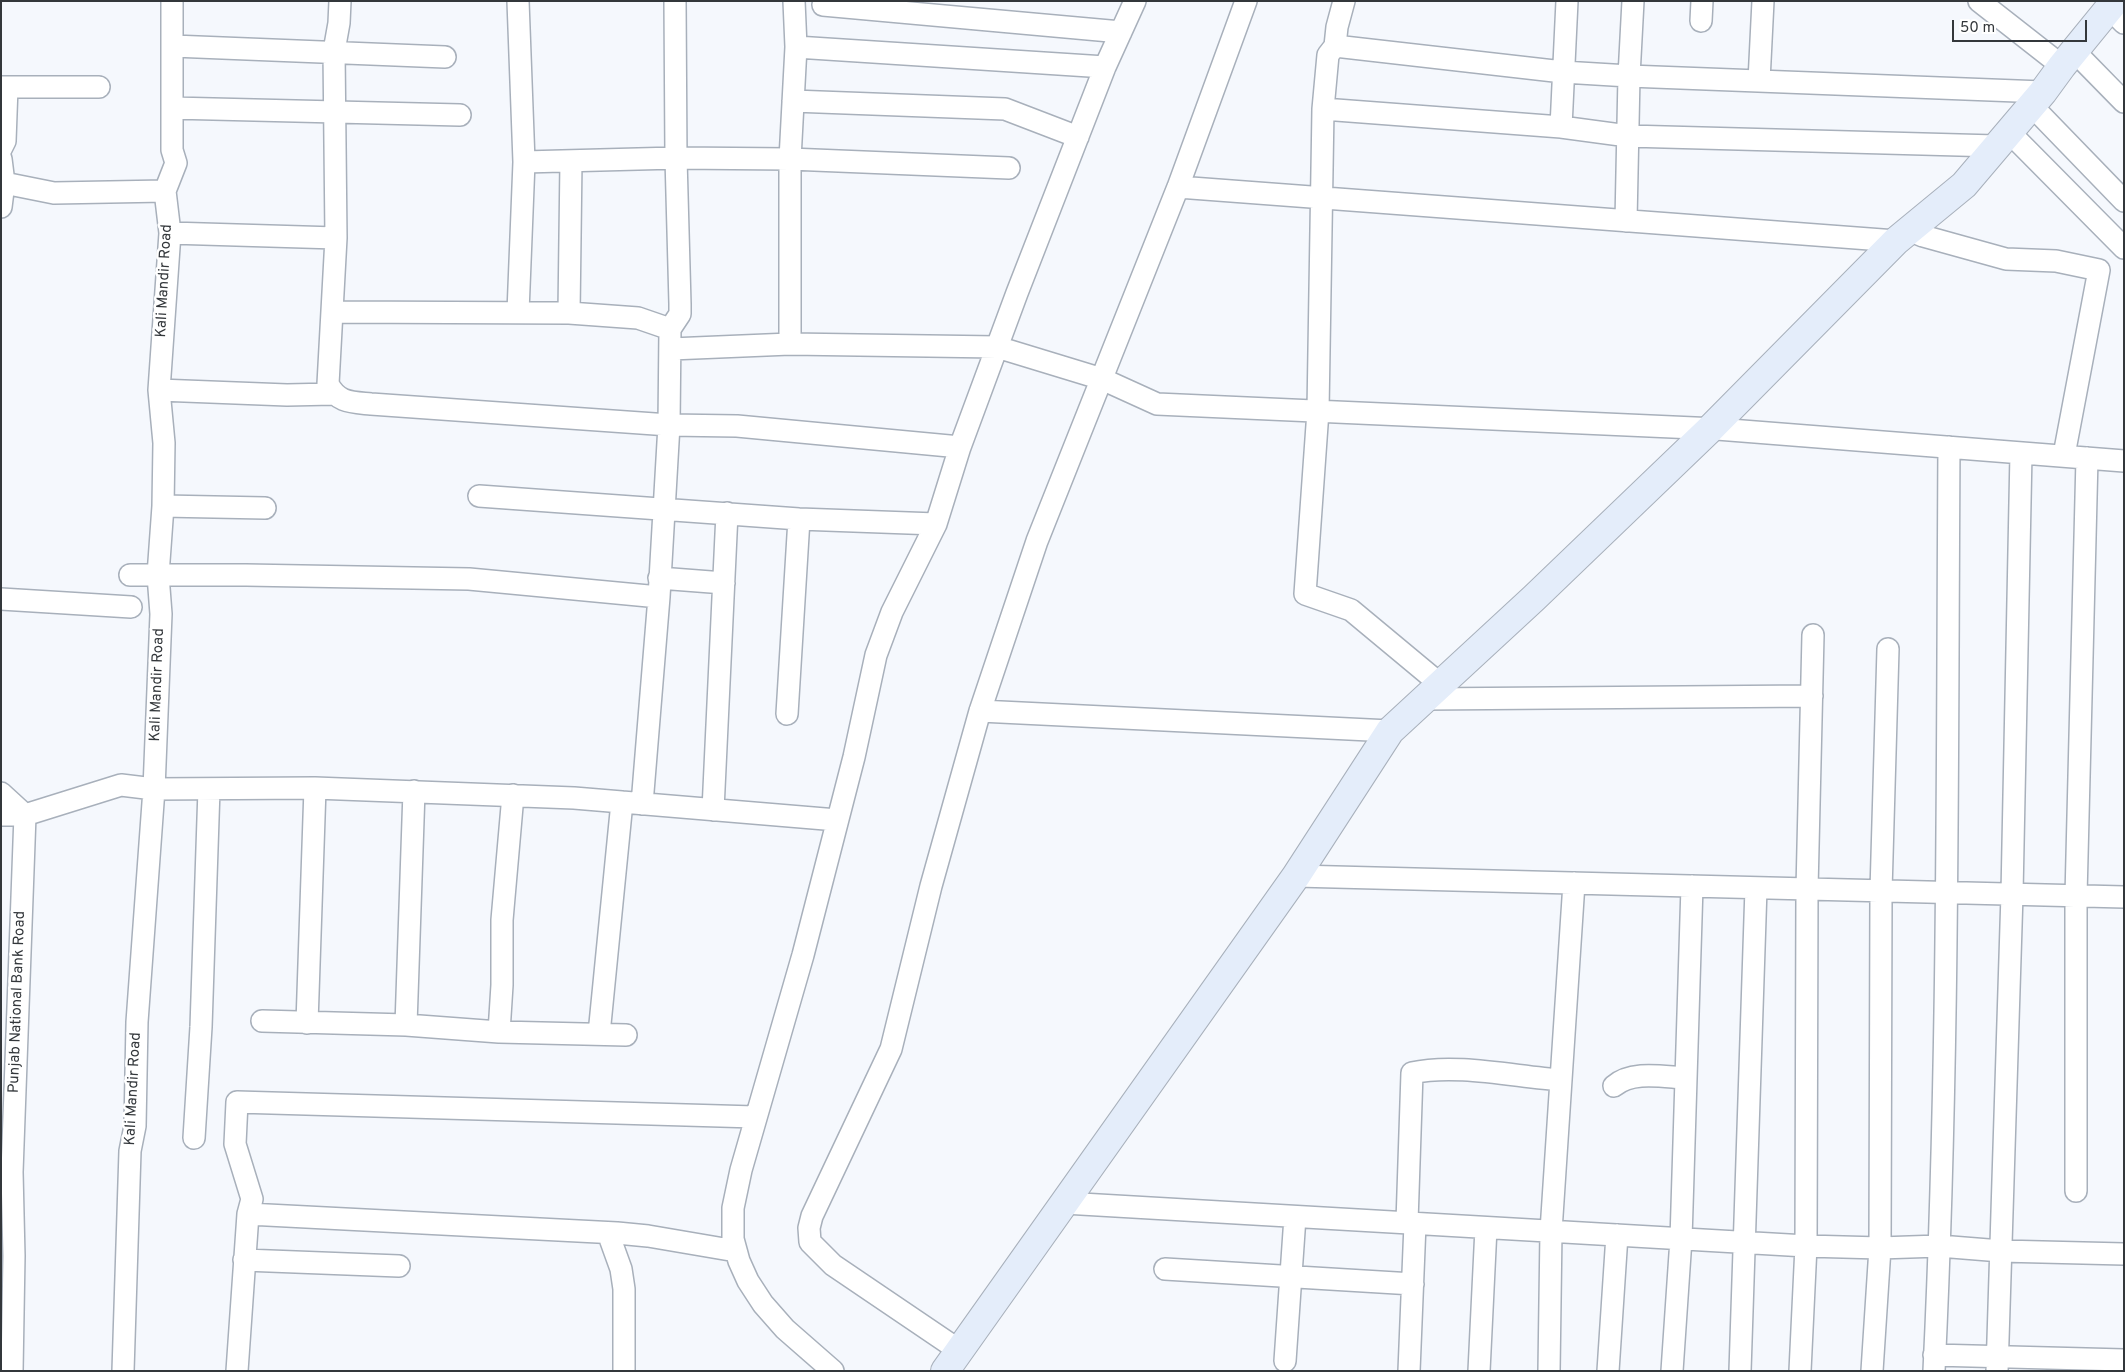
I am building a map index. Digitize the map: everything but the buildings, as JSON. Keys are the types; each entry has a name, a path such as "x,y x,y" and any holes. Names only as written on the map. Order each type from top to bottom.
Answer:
{"street":[{"name":"Kali Mandir Road","path":"123,1371 130,1151 134,1126 137,1022 154,789 161,614 158,575 163,506 164,443 159,390 170,233 165,191 176,163 172,150 172,1"},
{"path":"333,394 328,384 336,238 333,113 334,51 339,23 340,1"},
{"path":"518,1 524,162 518,312"},
{"path":"599,1034 632,803 659,587 669,425 670,339 680,314 676,158 675,1"},
{"path":"790,344 790,159 796,48 794,1"},
{"path":"833,1371 785,1329 763,1304 748,1281 733,1239 733,1208 755,1117 803,955 854,757 876,655 892,612 936,524 960,448 996,347 1105,67 1135,1"},
{"path":"1246,1 1178,187 1037,541 980,711 928,895 891,1048 812,1216 809,1228 810,1242 834,1265 956,1364 1064,1203 1296,876 1390,731 1534,598 1710,429 1903,235 1964,185 2037,99 2068,58 2116,11"},
{"path":"1344,1 1337,27 1335,46 1328,55 1322,109 1318,411 1305,594 1351,610 1432,691 1812,696"},
{"path":"1561,127 1562,72 1567,1"},
{"path":"1626,221 1629,76 1633,1"},
{"path":"1759,81 1763,1"},
{"path":"1979,1 2068,58 2124,102"},
{"path":"823,5 1121,32"},
{"path":"173,46 334,51 445,57"},
{"path":"1335,46 1562,72 1759,81 2037,99 2124,201"},
{"path":"796,48 1105,67"},
{"path":"1,149 5,141 4,87 99,87"},
{"path":"793,101 1005,109 1078,137"},
{"path":"172,108 460,115"},
{"path":"1322,109 1561,127 1628,136 2002,138 2124,248"},
{"path":"524,162 676,158 790,159 1009,168"},
{"path":"1,159 4,183 1,207"},
{"path":"569,313 572,161"},
{"path":"4,183 54,193 165,191"},
{"path":"1178,187 1626,221 1923,236 2006,259 2056,262 2099,270 2064,455"},
{"path":"170,233 336,238"},
{"path":"332,312 569,313 638,318 670,339 790,344 996,347 1102,379 1157,404 1710,429 2124,461"},
{"path":"159,390 287,395 333,394 347,402 363,404 669,425 737,426 960,448"},
{"path":"1950,447 1946,893 1939,1246 1934,1363 1998,1364 2124,1360"},
{"path":"1998,1364 2012,894 2021,453"},
{"path":"2076,1191 2076,896 2087,458"},
{"path":"479,496 798,518 936,524"},
{"path":"163,506 266,508"},
{"path":"713,810 727,513"},
{"path":"787,714 798,518"},
{"path":"130,575 246,575 469,580 659,587 724,583"},
{"path":"1,599 131,607"},
{"path":"1800,1371 1806,1246 1806,889 1813,635"},
{"path":"1872,1371 1880,1248 1881,891 1888,649"},
{"path":"980,711 1390,731"},
{"path":"1,815 25,815 121,785 154,789 315,788 513,795 837,820"},
{"path":"306,1023 315,788"},
{"path":"194,1138 201,1027 209,789"},
{"path":"406,1025 414,791"},
{"path":"1,794 25,815"},
{"path":"498,1032 502,985 502,920 513,795"},
{"name":"Punjab National Bank Road","path":"12,1371 7,1319 6,1172 10,1002 25,815"},
{"path":"1296,876 2124,897"},
{"path":"1549,1371 1551,1231 1574,883"},
{"path":"1672,1371 1681,1239 1692,886"},
{"path":"1740,1371 1756,888"},
{"path":"262,1021 406,1025 498,1032 626,1035"},
{"path":"1415,1224 1407,1222 1412,1073 1424,1070 1483,1071 1561,1080"},
{"path":"1614,1086 1622,1080 1632,1077 1686,1078"},
{"path":"237,1371 248,1214 252,1199 235,1144 237,1102 755,1117"},
{"path":"1064,1203 1806,1246 1880,1248 1939,1246 2001,1251 2124,1254"},
{"path":"248,1214 648,1236 736,1251"},
{"path":"1285,1361 1295,1217"},
{"path":"1409,1371 1415,1224"},
{"path":"1479,1371 1486,1228"},
{"path":"608,1233 621,1269 624,1289 624,1371"},
{"path":"1608,1371 1617,1235"},
{"path":"244,1260 398,1266"},
{"path":"1165,1269 1413,1284"}]}
